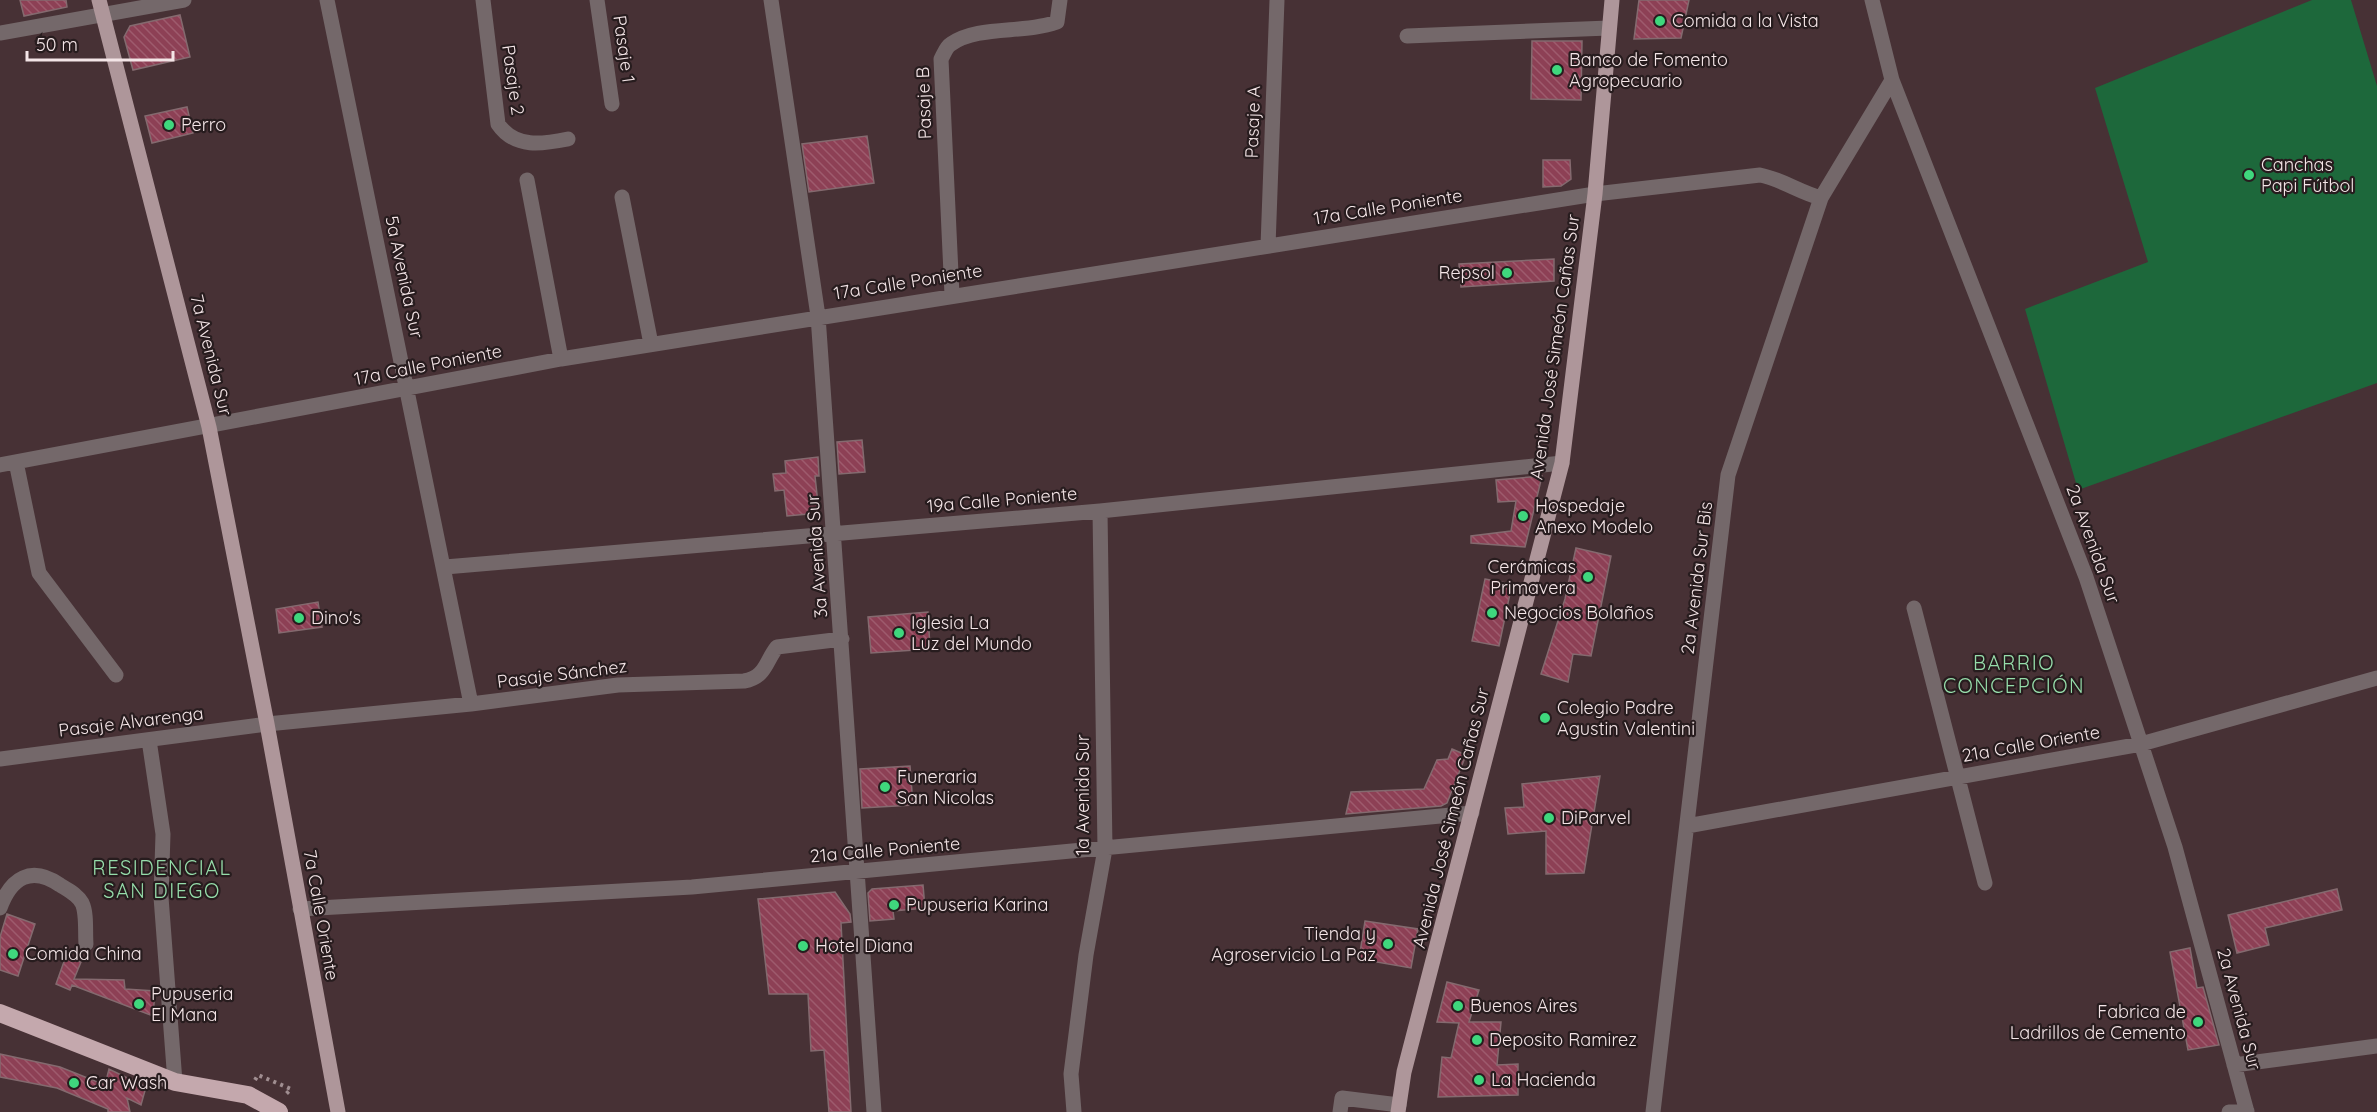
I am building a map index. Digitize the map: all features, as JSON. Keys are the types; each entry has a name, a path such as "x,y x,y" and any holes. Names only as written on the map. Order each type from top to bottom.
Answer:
{"highway":[{"path":"0,1013 175,1082 248,1095 279,1112"}],"main road":[{"name":"7a Avenida Sur","path":"99,0 209,427 267,724"},
{"name":"Avenida José Simeón Cañas Sur","path":"1399,1109 1404,1072 1562,463 1595,194 1612,0"},
{"name":"7a Calle Oriente","path":"267,724 338,1112"}],"street":[{"path":"0,33 184,0"},
{"name":"5a Avenida Sur","path":"327,0 445,567 471,704"},
{"name":"Pasaje 2","path":"483,0 498,124 505,134 520,141 541,144 568,139"},
{"name":"Pasaje 1","path":"597,0 612,104"},
{"name":"3a Avenida Sur","path":"771,0 818,316 874,1112"},
{"name":"Pasaje B","path":"952,295 941,59 949,45 969,35 1038,29 1056,22 1060,0"},
{"name":"Pasaje A","path":"1268,246 1277,0"},
{"name":"2a Avenida Sur","path":"1872,0 1892,80 2086,577 2175,847 2247,1111"},
{"path":"1407,36 1609,28"},
{"name":"2a Avenida Sur Bis","path":"1653,1112 1728,475 1821,198 1892,80"},
{"name":"17a Calle Poniente","path":"0,465 561,359 818,316 1595,194 1760,175 1774,177 1801,193 1821,198"},
{"path":"527,180 561,359"},
{"path":"622,196 651,344"},
{"path":"16,462 39,573 116,675"},
{"name":"19a Calle Poniente","path":"445,567 1100,512 1562,463"},
{"name":"1a Avenida Sur","path":"1074,1112 1071,1074 1086,955 1105,849 1100,512"},
{"path":"1914,608 1985,883"},
{"name":"Pasaje Sánchez","path":"267,724 471,704 618,685 744,681 756,679 764,672 777,647 842,639"},
{"name":"21a Calle Oriente","path":"1687,826 2141,744 2377,678"},
{"name":"Pasaje Alvarenga","path":"0,759 267,724"},
{"path":"149,740 163,834 161,897 175,1082"},
{"name":"21a Calle Poniente","path":"300,909 692,887 1472,813"},
{"path":"0,908 10,885 18,880 33,875 51,878 77,895 83,905 86,944"},
{"path":"2234,1065 2377,1046"},
{"path":"1340,1112 1342,1098 1399,1109"},
{"path":"2229,1112 2247,1111"}],"green space":[{"name":"Canchas Papi Fútbol","path":"2312,0 2351,0 2377,86 2377,383 2078,490 2025,309 2148,262 2095,88"}],"building":[{"path":"20,0 66,0 67,7 24,16"},
{"name":"Comida a la Vista","path":"1639,0 1689,0 1681,38 1634,39"},
{"path":"180,15 190,57 133,70 124,37 130,26"},
{"name":"Banco de Fomento Agropecuario","path":"1532,41 1582,41 1581,100 1531,99"},
{"name":"Perro","path":"187,107 193,133 152,143 145,116"},
{"path":"867,136 874,183 809,192 802,144"},
{"path":"1543,160 1570,160 1571,179 1561,186 1543,187"},
{"name":"Repsol","path":"1554,259 1554,281 1461,287 1459,264"},
{"path":"862,440 865,472 839,474 837,442"},
{"path":"818,457 819,476 815,476 819,513 787,516 784,490 775,491 773,474 786,473 785,461"},
{"name":"Hospedaje Anexo Modelo","path":"1542,476 1525,547 1471,543 1471,536 1511,531 1516,501 1498,502 1496,480"},
{"path":"1576,548 1611,556 1591,656 1573,654 1568,682 1541,674 1565,599"},
{"name":"Negocios Bolaños","path":"1485,579 1512,584 1499,646 1472,641"},
{"name":"Dino's","path":"318,602 322,627 279,633 276,609"},
{"name":"Iglesia La Luz del Mundo","path":"928,612 930,649 871,653 868,617"},
{"path":"1452,749 1466,755 1447,803 1441,806 1346,814 1351,792 1424,789 1437,760 1448,759"},
{"name":"Funeraria San Nicolas","path":"910,766 913,805 862,808 860,769"},
{"name":"DiParvel","path":"1600,776 1584,873 1546,874 1546,831 1508,834 1505,808 1524,807 1522,784"},
{"name":"Pupuseria Karina","path":"923,885 925,908 893,911 894,919 870,921 868,893 872,889"},
{"path":"2337,889 2342,910 2265,928 2269,945 2237,953 2228,915"},
{"name":"Hotel Diana","path":"835,892 850,914 851,922 841,923 851,1112 829,1112 824,1050 811,1051 808,994 769,994 758,899"},
{"name":"Comida China","path":"7,914 35,924 18,976 0,970 0,937"},
{"name":"Tienda y Agroservicio La Paz","path":"1365,921 1418,929 1411,968 1359,959"},
{"name":"Fabrica de Ladrillos de Cemento","path":"2190,948 2197,988 2203,987 2219,1045 2188,1050 2170,952"},
{"name":"Pupuseria El Mana","path":"66,956 81,962 74,979 124,980 125,989 155,991 153,1016 72,985 70,990 56,984"},
{"path":"1447,982 1479,990 1469,1022 1501,1022 1497,1065 1518,1064 1518,1095 1438,1097 1442,1057 1451,1058 1459,1023 1437,1022"},
{"path":"0,1054 60,1067 105,1085 109,1069 146,1087 141,1105 127,1098 130,1112 108,1112 108,1109 57,1088 0,1077"}],"place":[{"name":"Comida a la Vista","path":"1660,21"},
{"name":"Banco de Fomento Agropecuario","path":"1557,70"},
{"name":"Perro","path":"169,125"},
{"name":"Canchas Papi Fútbol","path":"2249,175"},
{"name":"Repsol","path":"1507,273"},
{"name":"Hospedaje Anexo Modelo","path":"1523,516"},
{"name":"Cerámicas Primavera","path":"1588,577"},
{"name":"Negocios Bolaños","path":"1492,613"},
{"name":"Dino's","path":"299,618"},
{"name":"Iglesia La Luz del Mundo","path":"899,633"},
{"name":"Colegio Padre Agustin Valentini","path":"1545,718"},
{"name":"Funeraria San Nicolas","path":"885,787"},
{"name":"DiParvel","path":"1549,818"},
{"name":"Pupuseria Karina","path":"894,905"},
{"name":"Tienda y Agroservicio La Paz","path":"1388,944"},
{"name":"Hotel Diana","path":"803,946"},
{"name":"Comida China","path":"13,954"},
{"name":"Pupuseria El Mana","path":"139,1004"},
{"name":"Buenos Aires","path":"1458,1006"},
{"name":"Fabrica de Ladrillos de Cemento","path":"2198,1022"},
{"name":"Deposito Ramirez","path":"1477,1040"},
{"name":"La Hacienda","path":"1479,1080"},
{"name":"Car Wash","path":"74,1083"}],"district":[{"name":"BARRIO CONCEPCIÓN","path":"2014,674"},
{"name":"RESIDENCIAL SAN DIEGO","path":"162,880"}]}
